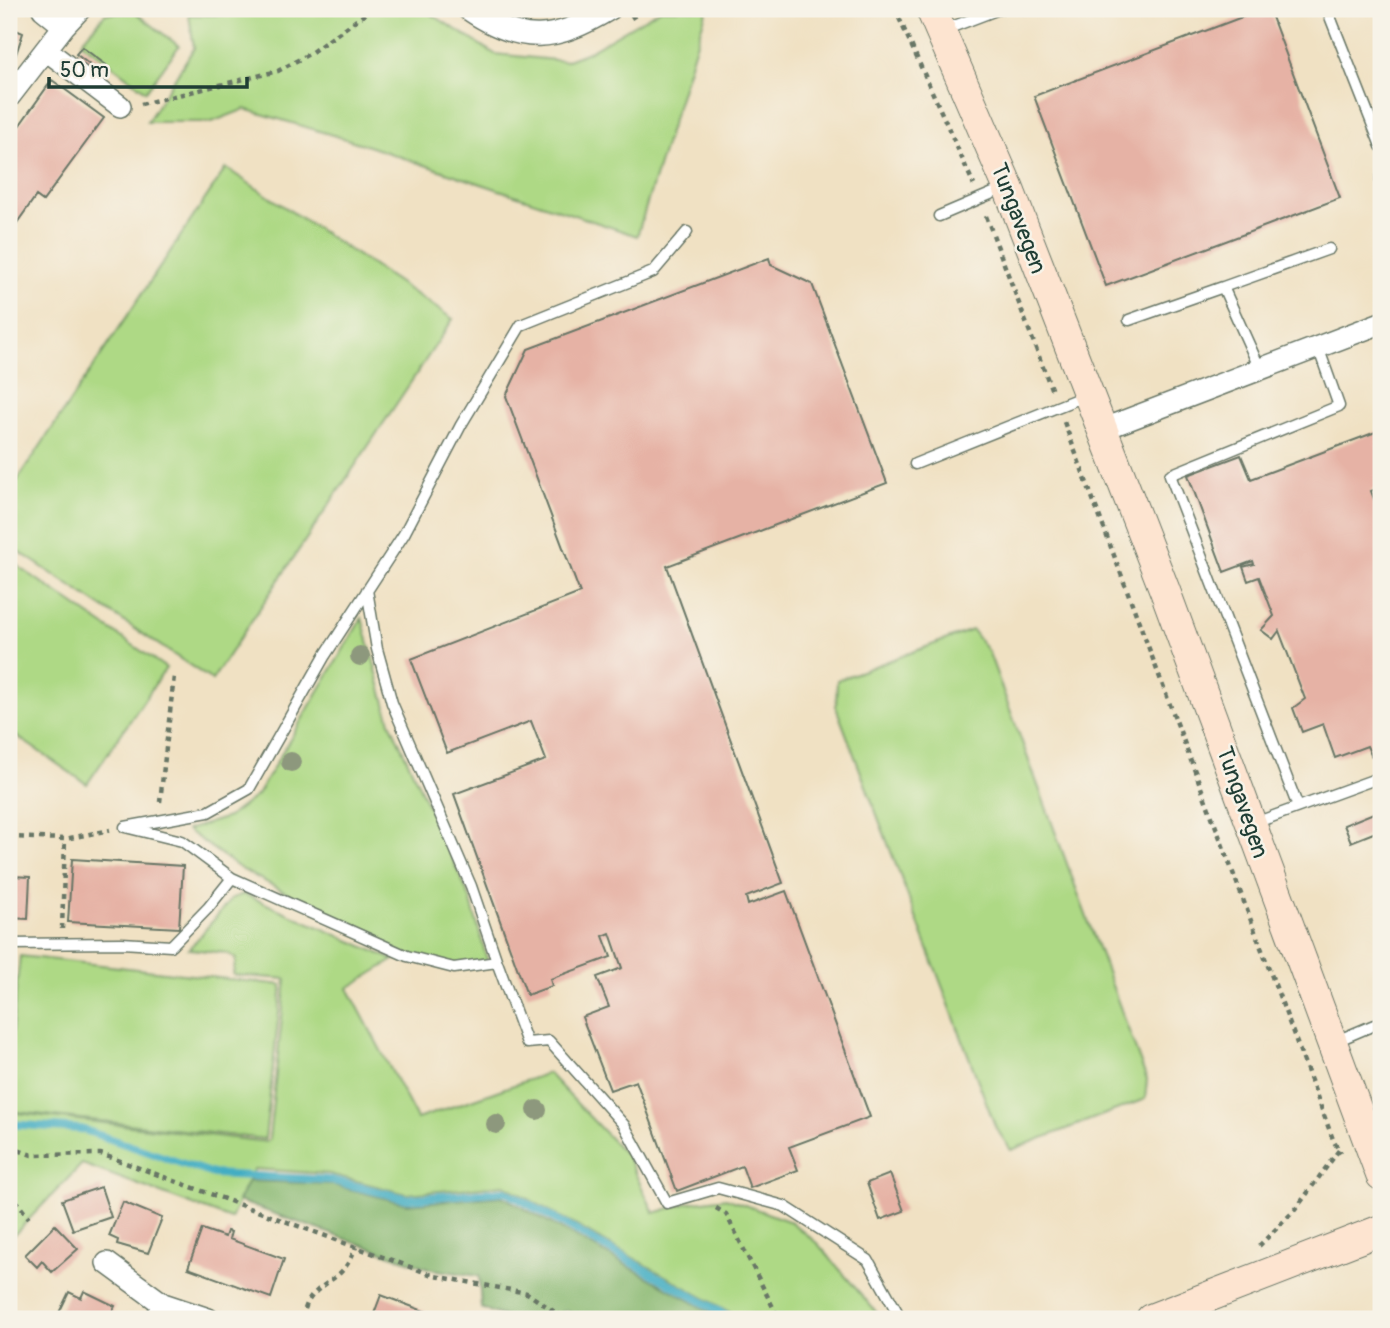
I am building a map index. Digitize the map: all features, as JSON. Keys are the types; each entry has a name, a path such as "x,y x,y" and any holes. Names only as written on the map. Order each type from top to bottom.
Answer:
{"street":[{"path":"43,9 64,26"},
{"path":"9,97 80,9"},
{"path":"468,9 495,27 533,36 558,33 584,25 610,9"},
{"name":"Tungavegen","path":"936,20 1008,187 1215,723 1250,825 1381,1175"},
{"path":"46,50 120,106"},
{"path":"1101,430 1381,323"},
{"path":"1151,1319 1381,1230"},
{"path":"107,1263 160,1312 208,1319"}],"lane":[{"path":"936,20 999,9"},
{"path":"1327,9 1381,146"},
{"path":"1381,178 1381,189"},
{"path":"939,216 1008,187"},
{"path":"125,827 208,812 250,789 324,657 404,534 461,425 521,325 653,272 687,232"},
{"path":"1129,320 1329,249"},
{"path":"1223,287 1259,369"},
{"path":"1298,807 1170,475 1339,406 1318,347"},
{"path":"915,464 1087,396"},
{"path":"367,590 377,649 392,703 471,886 527,1043 549,1041 624,1125 667,1203 718,1188 784,1206 868,1260 901,1319"},
{"path":"1250,825 1381,777"},
{"path":"125,827 182,841 232,878 407,956 454,968 497,962"},
{"path":"9,944 171,946 208,908 232,878"},
{"path":"1331,1043 1374,1026"}],"path":[{"path":"188,9 221,12 245,9"},
{"path":"120,106 154,103 239,78 278,71 309,54 372,9"},
{"path":"895,9 980,200 1339,1150 1346,1160"},
{"path":"159,821 174,676"},
{"path":"9,837 65,839 125,827"},
{"path":"63,921 65,839"},
{"path":"9,1146 32,1155 101,1154 435,1276 527,1293 562,1318"},
{"path":"1250,1255 1295,1210 1339,1150"},
{"path":"9,1192 29,1218"},
{"path":"694,1195 726,1214 779,1319"},
{"path":"303,1319 308,1300 322,1284 342,1272 356,1247"}],"green space":[{"path":"262,9 423,9 495,54 565,61 586,53 661,9 707,9 637,236 356,142 245,109 212,122 147,122 194,48 189,15 255,15"},
{"path":"135,12 179,46 146,91 81,42 105,14"},
{"path":"226,168 453,319 212,680 9,545 9,493"},
{"path":"9,560 166,668 87,784 9,731"},
{"path":"362,618 390,722 470,898 488,963 454,968 407,956 241,869 187,830 228,817 257,795"},
{"path":"972,630 989,653 1147,1080 1145,1099 1011,1150 996,1128 836,707 837,680"},
{"path":"244,894 394,960 348,988 417,1119 548,1073 627,1156 654,1213 688,1203 726,1198 791,1222 818,1244 882,1319 766,1319 762,1315 733,1314 504,1185 407,1194 329,1174 254,1169 231,1219 82,1164 9,1240 9,1112 267,1142 286,979 233,975 236,959 227,953 189,949 232,898"},
{"path":"20,956 282,985 265,1139 9,1111 9,1058"},
{"path":"248,1181 329,1184 407,1204 502,1196 723,1319 579,1319 566,1310 557,1316 535,1320 502,1315 481,1308 479,1276 431,1269 238,1201"}],"building":[{"path":"1269,9 1340,198 1106,286 1034,96"},
{"path":"9,27 23,33 14,60 9,58"},
{"path":"82,47 106,65 100,73 76,54"},
{"path":"52,80 104,118 43,201 36,196 9,234 9,140"},
{"path":"769,258 771,265 812,284 887,483 667,566 783,883 746,897 748,905 786,891 870,1117 789,1147 798,1170 750,1188 742,1166 677,1191 636,1081 610,1090 582,1017 609,1007 597,977 622,968 610,933 603,936 611,957 550,979 552,986 527,995 454,794 546,760 531,721 447,753 411,659 580,593 506,396 528,349"},
{"path":"1381,430 1381,487 1371,491 1381,517 1381,754 1372,757 1367,746 1335,758 1323,724 1302,732 1293,708 1305,699 1279,631 1273,639 1261,630 1274,616 1259,577 1248,581 1243,567 1254,564 1253,561 1224,572 1188,475 1241,455 1251,479"},
{"path":"1381,810 1381,830 1351,842 1344,825"},
{"path":"72,859 183,866 179,928 68,922"},
{"path":"12,876 30,877 28,919 9,918"},
{"path":"890,1174 904,1211 880,1220 867,1183"},
{"path":"101,1187 111,1217 73,1230 62,1200"},
{"path":"123,1202 162,1218 148,1253 117,1244 118,1240 109,1236"},
{"path":"55,1225 78,1249 52,1272 42,1261 37,1267 25,1255"},
{"path":"202,1229 225,1237 227,1231 231,1232 229,1239 284,1259 271,1298 188,1268"},
{"path":"84,1291 115,1306 112,1312 126,1319 56,1319 69,1292 81,1298"},
{"path":"381,1295 445,1319 372,1319"}],"waterway":[{"path":"9,1124 81,1129 213,1174 330,1180 408,1199 505,1191 733,1319"},
{"path":"772,1319 780,1319"}]}
